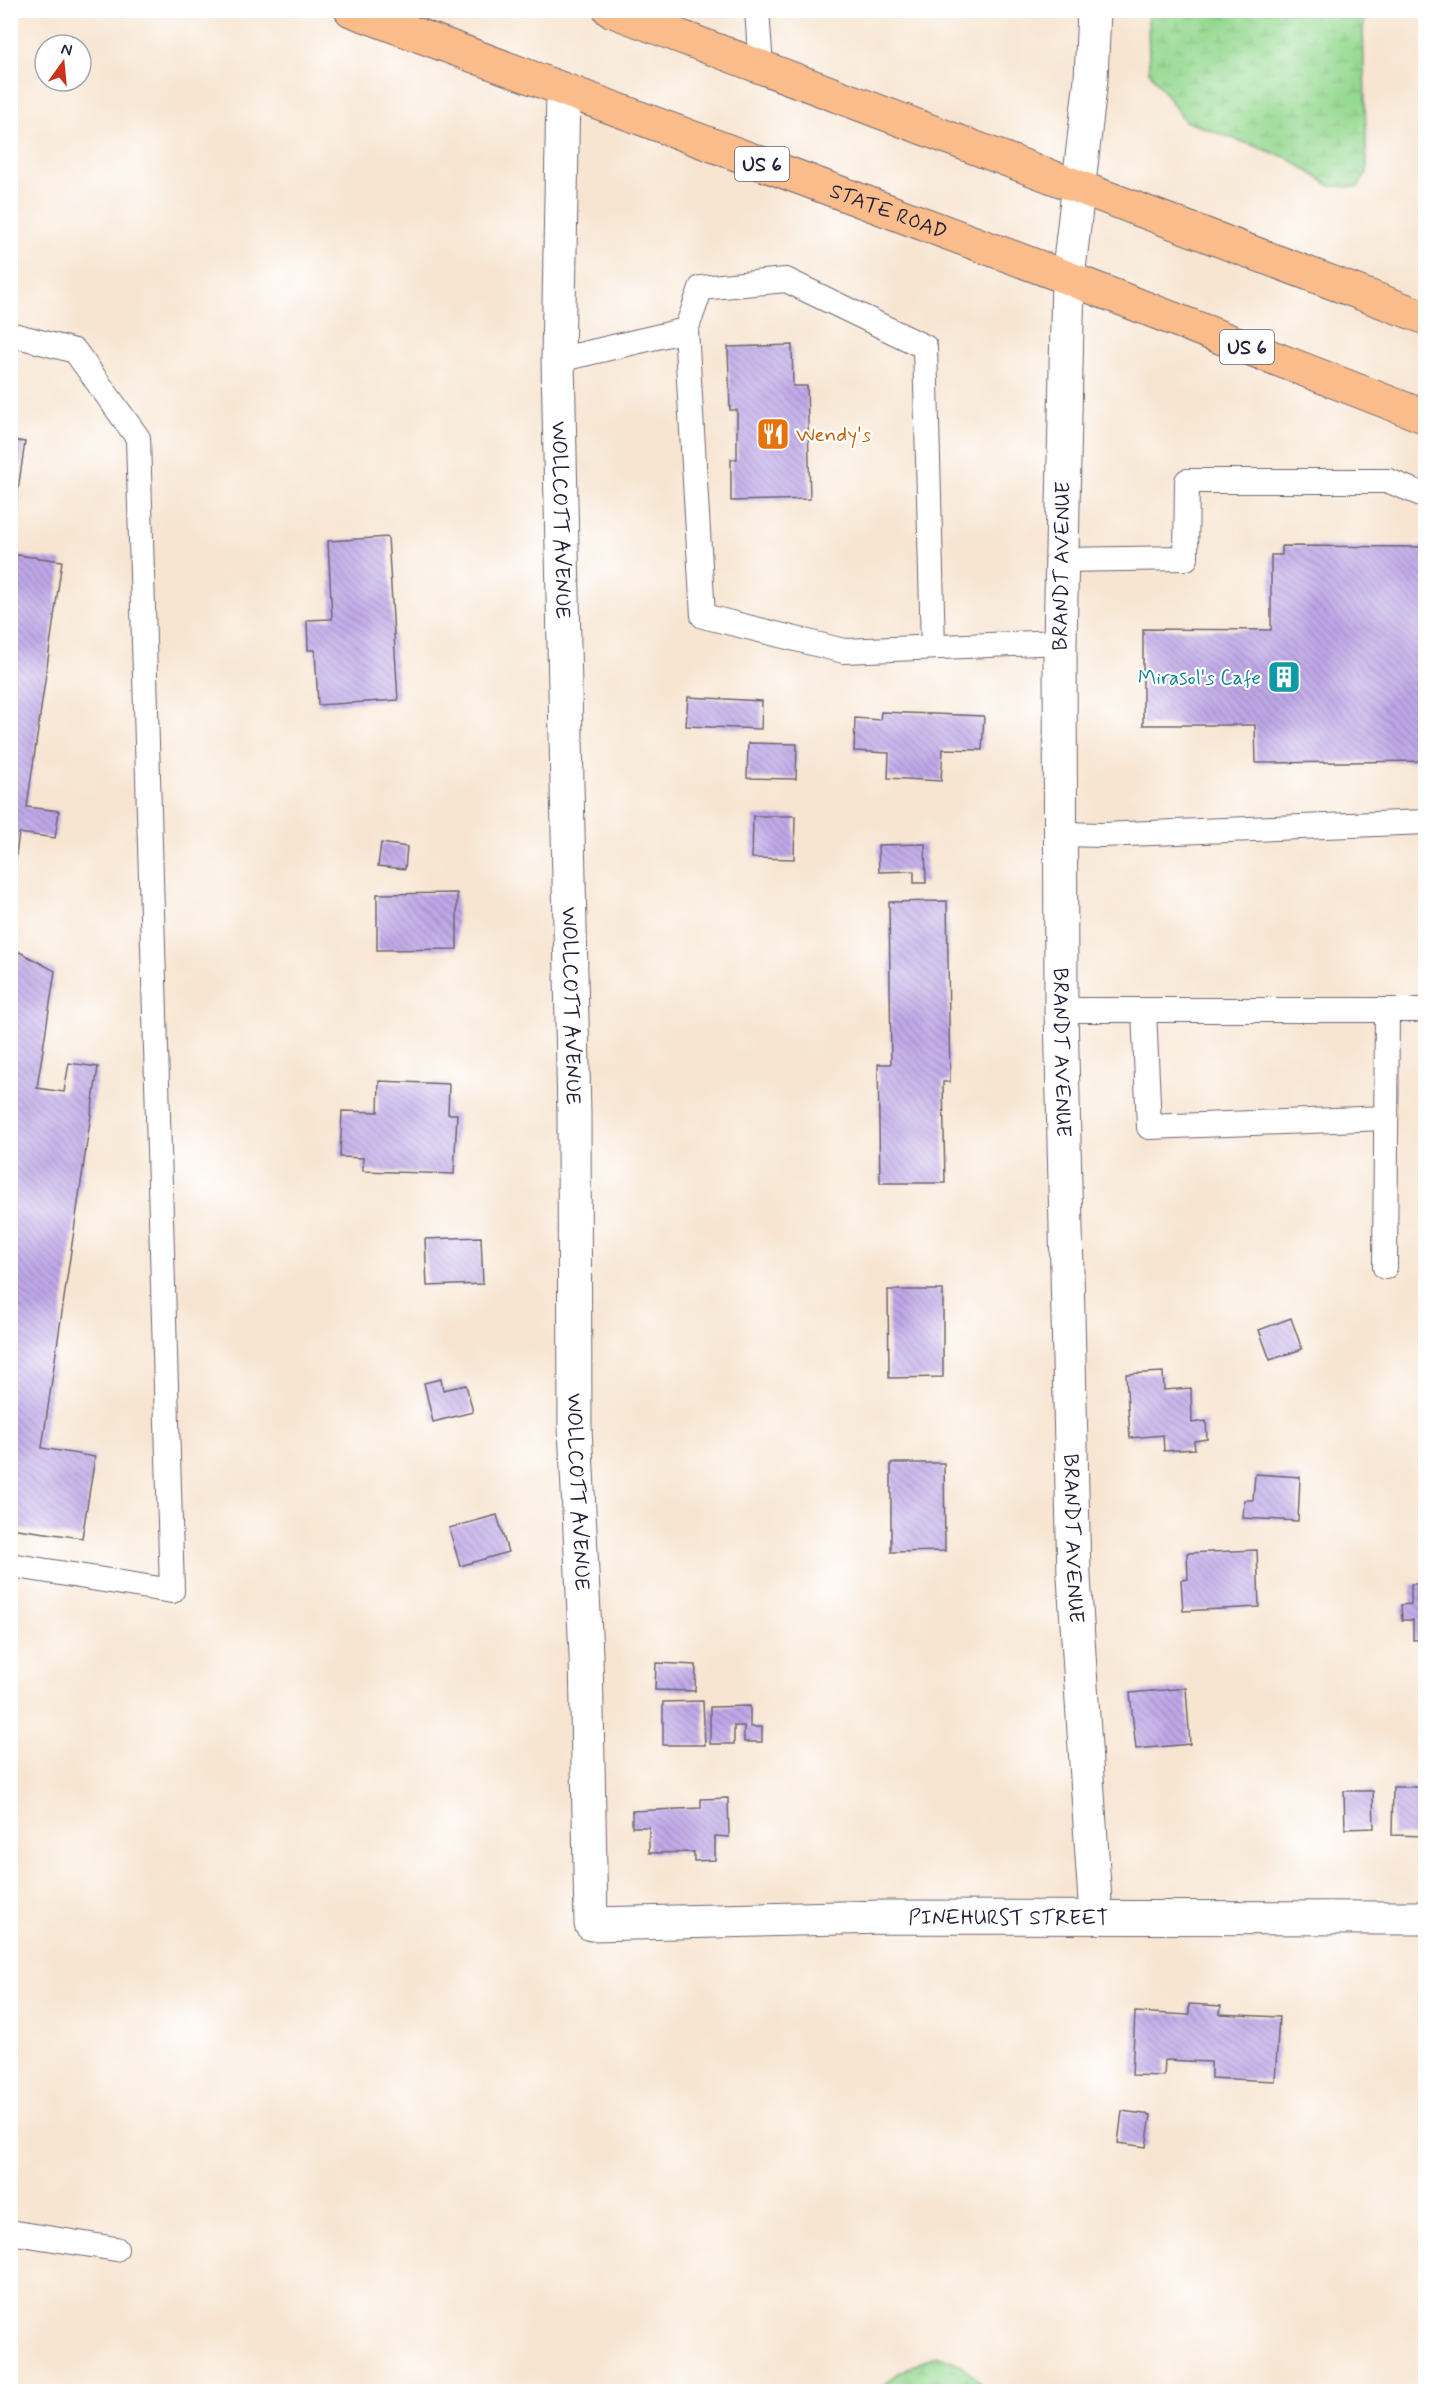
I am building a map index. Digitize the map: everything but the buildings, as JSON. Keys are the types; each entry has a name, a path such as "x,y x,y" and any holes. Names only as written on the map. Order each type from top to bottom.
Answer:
{"main road":[{"name":"STATE ROAD","path":"351,10 1068,278 1425,417"},
{"path":"610,10 1425,318"}],"street":[{"name":"BRANDT AVENUE","path":"1094,10 1091,79 1068,278 1060,560 1060,642 1061,1010 1074,1577 1096,1917"},
{"name":"WOLLCOTT AVENUE","path":"563,90 558,360 574,1103 575,1428 586,1655 591,1923"},
{"name":"PINEHURST STREET","path":"591,1923 873,1917 1425,1918"}],"lane":[{"path":"757,10 761,67"},
{"path":"933,647 925,347 786,280 701,288 686,330 703,616 844,651 1060,642"},
{"path":"558,360 686,330"},
{"path":"10,334 75,351 138,438 172,1591 10,1565"},
{"path":"1060,560 1186,558 1187,481 1389,481 1425,496"},
{"path":"1061,834 1101,836 1425,822"},
{"path":"1061,1010 1425,1010"},
{"path":"1144,1010 1149,1127 1386,1118"},
{"path":"1385,1267 1387,1010"},
{"path":"10,2232 116,2249"}],"green space":[{"path":"1148,10 1368,11 1363,28 1367,173 1358,187 1331,186 1288,158 1185,121 1149,71"},
{"path":"936,2355 965,2368 985,2391 877,2391 895,2375"}],"place":[{"name":"Wendy's","path":"773,434"},
{"name":"Mirasol's Cafe","path":"1284,677"}]}
